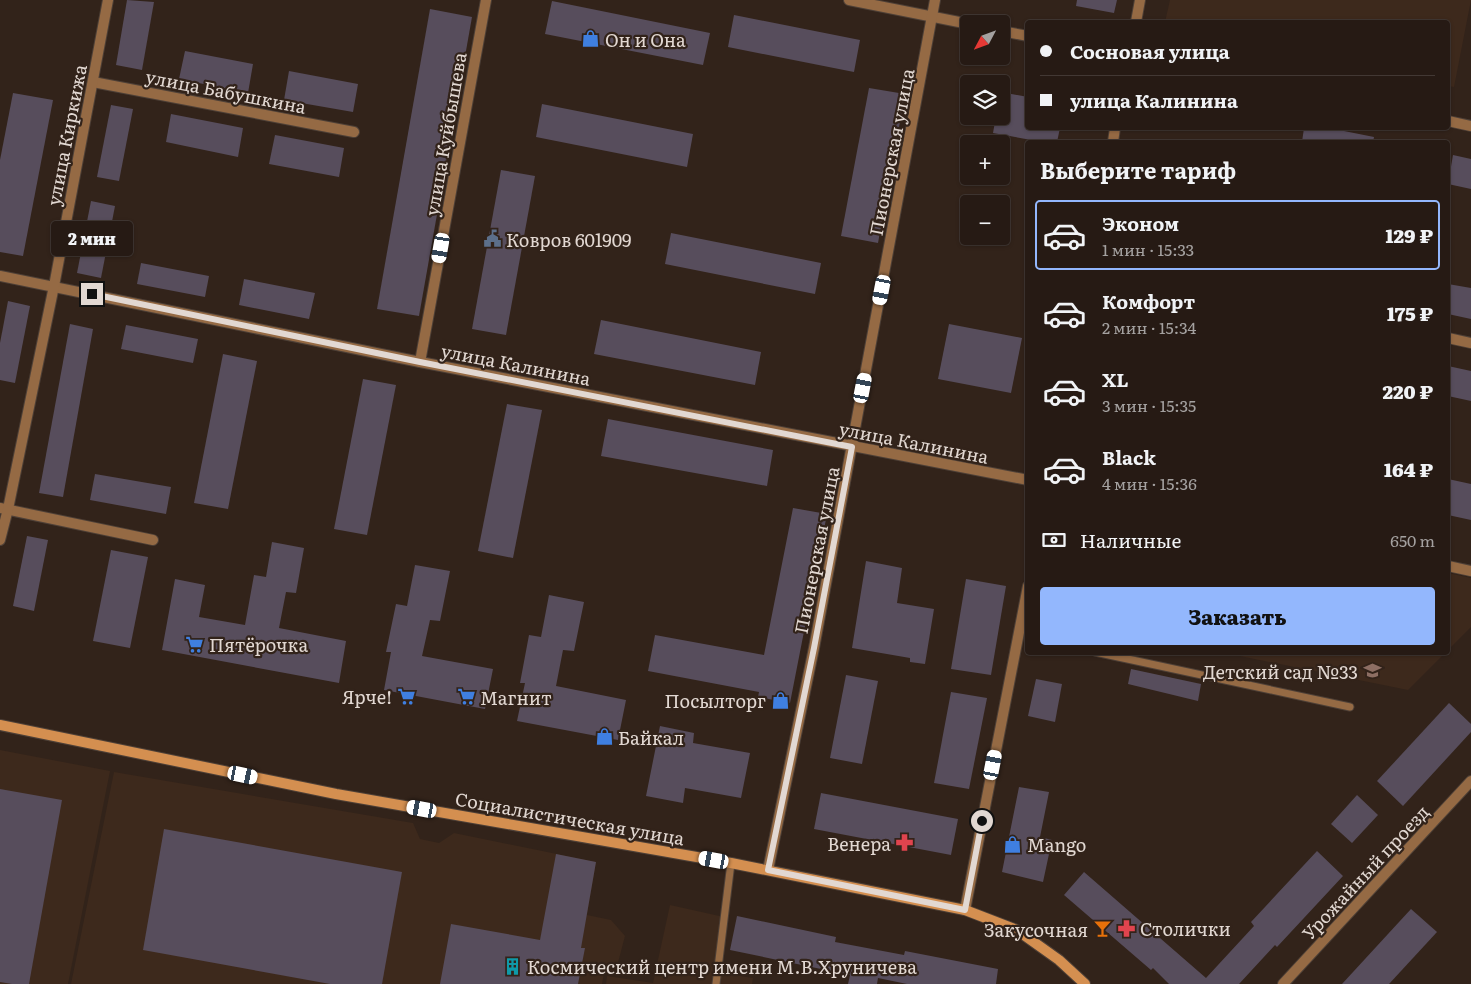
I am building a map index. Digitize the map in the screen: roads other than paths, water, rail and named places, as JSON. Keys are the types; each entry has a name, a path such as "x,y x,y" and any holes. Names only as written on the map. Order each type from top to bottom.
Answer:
{"main road":[{"name":"Социалистическая улица","path":"0,726 336,794 732,863 965,910 1017,930 1059,960 1085,984"}],"street":[{"name":"улица Киркижа","path":"0,540 4,508 54,286 108,0"},
{"name":"улица Куйбышева","path":"420,362 486,0"},
{"path":"849,0 960,22"},
{"name":"Пионерская улица","path":"768,870 814,648 935,0"},
{"path":"1136,20 1140,0"},
{"path":"1010,32 1025,35"},
{"name":"улица Бабушкина","path":"93,82 354,132"},
{"path":"1450,121 1471,126"},
{"name":"улица Калинина","path":"0,276 420,362 1025,479"},
{"path":"1450,338 1471,343"},
{"path":"4,508 153,540"},
{"path":"1450,566 1471,570"},
{"path":"965,910 1023,637 1025,617"},
{"name":"Урожайный проезд","path":"1284,984 1471,781"}],"lane":[{"path":"1109,655 1350,707"},
{"path":"716,984 732,863"}],"place":[{"name":"Он и Она","path":"591,39"},
{"name":"Ковров 601909","path":"492,239"},
{"name":"Пятёрочка","path":"195,644"},
{"name":"Детский сад №33","path":"1372,671"},
{"name":"Ярче!","path":"406,696"},
{"name":"Магнит","path":"466,697"},
{"name":"Посылторг","path":"780,700"},
{"name":"Байкал","path":"604,737"},
{"name":"Венера","path":"905,843"},
{"name":"Mango","path":"1013,844"},
{"name":"Столички","path":"1126,928"},
{"name":"Закусочная","path":"1102,929"},
{"name":"Космический центр имени М.В.Хруничева","path":"513,966"}]}
